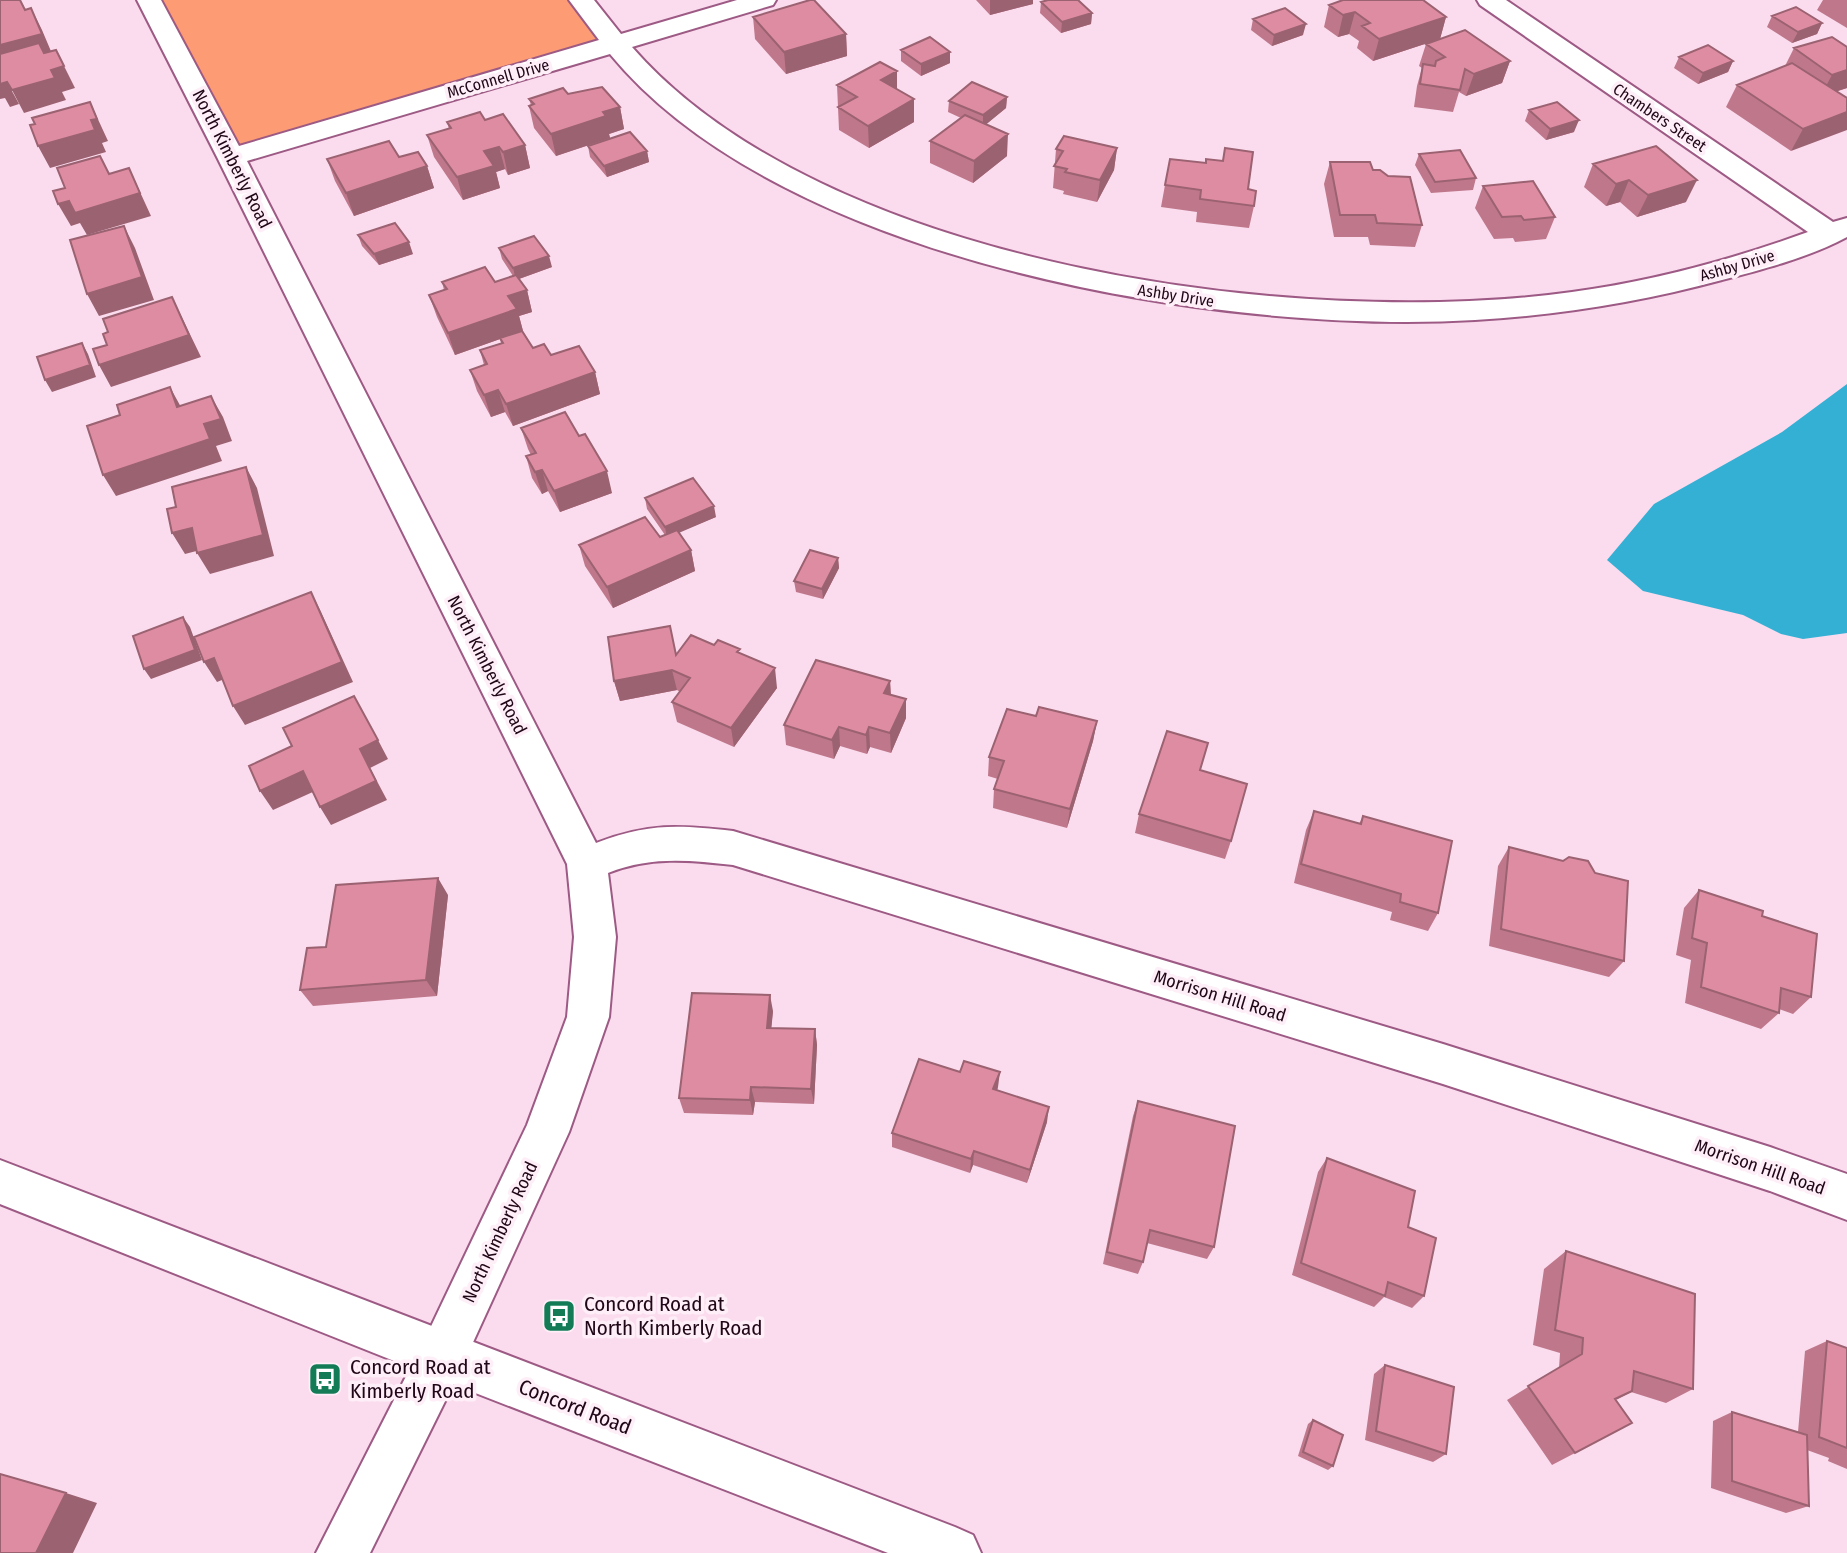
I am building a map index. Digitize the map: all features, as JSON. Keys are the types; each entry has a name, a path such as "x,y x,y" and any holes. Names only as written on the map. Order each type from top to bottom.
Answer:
{"street":[{"name":"North Kimberly Road","path":"149,0 232,157 587,864 595,937 588,1017 547,1132 442,1356 342,1553"},
{"name":"Ashby Drive","path":"581,0 628,59 713,132 751,158 897,228 1026,266 1171,295 1255,306 1352,311 1515,309 1638,290 1718,272 1839,231"},
{"name":"McConnell Drive","path":"232,157 764,0"},
{"name":"Chambers Street","path":"1489,0 1839,231"},
{"name":"Morrison Hill Road","path":"587,864 635,846 692,844 733,848 1443,1064 1770,1169 1847,1197"},
{"name":"Concord Road","path":"0,1182 442,1356 955,1553"}],"shaded area":[{"path":"154,0 575,0 611,42 235,152"}],"water":[{"path":"1847,384 1847,633 1803,639 1781,634 1743,615 1643,591 1607,560 1654,504 1782,432"}],"building":[{"path":"0,0 20,0 25,10 31,8 42,34 0,45"},
{"path":"814,0 846,34 784,52 753,17"},
{"path":"1078,0 1092,13 1062,22 1041,2"},
{"path":"1343,0 1423,0 1446,17 1379,39 1362,26 1370,23 1355,12 1343,15 1329,5"},
{"path":"1796,7 1822,23 1798,32 1772,16"},
{"path":"1285,8 1306,24 1274,35 1253,19"},
{"path":"1465,30 1510,61 1474,74 1465,69 1460,90 1420,84 1423,64 1435,66 1436,61 1445,57 1426,44"},
{"path":"930,37 950,52 921,64 901,50"},
{"path":"1832,37 1847,47 1847,70 1832,75 1794,48"},
{"path":"39,43 44,53 56,50 64,66 51,70 55,78 12,90 7,82 0,84 0,54"},
{"path":"1708,45 1733,61 1703,73 1679,57"},
{"path":"880,62 897,71 881,80 914,99 868,126 838,107 857,97 837,85"},
{"path":"1792,63 1847,98 1847,112 1803,129 1737,85"},
{"path":"972,82 1007,97 983,115 949,101"},
{"path":"602,87 620,107 603,112 606,116 551,134 529,106 534,104 529,99 563,88 568,94"},
{"path":"90,102 97,119 91,120 95,130 38,146 30,125 35,124 32,118"},
{"path":"1557,102 1579,120 1550,129 1529,110"},
{"path":"480,112 485,120 503,114 525,145 503,152 499,147 484,151 494,166 457,177 427,135 451,128 447,122"},
{"path":"965,115 1008,134 974,161 930,141"},
{"path":"630,132 647,151 604,166 588,146"},
{"path":"1064,136 1117,148 1100,180 1065,172 1067,169 1054,166 1063,151 1056,149"},
{"path":"389,141 399,157 418,152 427,166 346,193 327,159"},
{"path":"1656,146 1697,180 1648,195 1629,180 1616,184 1593,164"},
{"path":"1225,148 1253,152 1248,189 1256,191 1254,206 1200,199 1201,190 1165,185 1170,159 1206,163 1206,159 1223,161"},
{"path":"1460,150 1476,178 1435,182 1419,154"},
{"path":"100,156 109,174 129,168 140,193 75,213 69,201 58,204 53,191 65,188 57,168"},
{"path":"1330,162 1370,162 1373,170 1380,170 1388,176 1410,177 1422,225 1377,223 1375,215 1340,215"},
{"path":"1533,181 1555,217 1524,220 1521,216 1502,217 1483,186"},
{"path":"395,223 409,242 374,254 358,235"},
{"path":"124,226 142,277 87,294 70,240"},
{"path":"534,236 549,256 513,268 499,248"},
{"path":"485,267 495,282 516,275 527,290 508,296 517,309 448,333 429,295 447,289 442,282"},
{"path":"172,297 189,335 99,365 93,349 107,345 103,334 108,332 103,319"},
{"path":"522,331 533,348 544,344 551,355 579,346 595,372 506,404 498,390 484,395 470,370 487,364 480,350 503,343 500,338"},
{"path":"82,343 90,365 45,380 37,357"},
{"path":"170,387 177,407 211,396 221,419 204,424 210,439 103,475 87,426 120,415 117,405"},
{"path":"565,412 579,436 585,434 607,471 554,491 542,470 535,472 526,456 536,453 521,428"},
{"path":"246,467 263,535 197,553 192,528 172,533 167,509 176,507 172,487"},
{"path":"693,478 714,506 665,527 645,498"},
{"path":"645,517 660,537 677,530 691,550 607,587 579,545"},
{"path":"810,550 838,558 822,589 794,581"},
{"path":"311,592 342,662 233,706 214,658 204,662 194,637"},
{"path":"183,617 195,650 144,669 133,636"},
{"path":"670,626 676,655 691,635 714,645 718,640 740,649 737,652 775,668 731,728 672,702 690,678 672,670 614,681 608,637"},
{"path":"816,660 890,681 884,693 906,699 890,733 869,727 866,735 839,727 832,740 784,725"},
{"path":"354,696 378,740 360,749 376,781 320,807 303,771 260,791 249,766 292,746 283,728"},
{"path":"1039,707 1097,721 1070,809 994,789 1004,761 989,757 1007,709 1036,716"},
{"path":"1167,731 1208,743 1200,770 1247,784 1231,841 1139,814"},
{"path":"1314,811 1361,824 1363,816 1452,841 1438,913 1400,902 1401,894 1301,864"},
{"path":"1509,847 1563,861 1569,857 1588,861 1595,873 1628,881 1624,961 1501,929"},
{"path":"438,878 426,980 300,990 307,948 326,947 336,885"},
{"path":"1699,890 1763,911 1762,916 1817,934 1811,997 1781,988 1779,1013 1701,987 1707,943 1692,938"},
{"path":"692,993 770,995 767,1028 815,1029 811,1089 751,1087 750,1100 679,1098"},
{"path":"919,1059 960,1072 964,1061 1000,1072 993,1089 1049,1107 1030,1170 974,1151 971,1159 892,1133"},
{"path":"1138,1101 1235,1126 1214,1247 1150,1230 1143,1262 1107,1252"},
{"path":"1327,1158 1415,1191 1408,1227 1436,1238 1424,1296 1388,1282 1385,1296 1301,1263"},
{"path":"1566,1251 1695,1294 1693,1389 1634,1371 1632,1391 1615,1399 1632,1423 1575,1453 1528,1386 1582,1354 1583,1338 1555,1330"},
{"path":"1827,1341 1847,1348 1847,1448 1819,1437"},
{"path":"1385,1365 1454,1387 1446,1454 1376,1431"},
{"path":"1732,1412 1807,1435 1809,1506 1732,1481"},
{"path":"1313,1420 1343,1435 1333,1466 1303,1452"},
{"path":"0,1474 66,1493 36,1553 0,1553"}],"place":[{"name":"Concord Road at North Kimberly Road","path":"559,1316"},
{"name":"Concord Road at Kimberly Road","path":"325,1379"}]}
